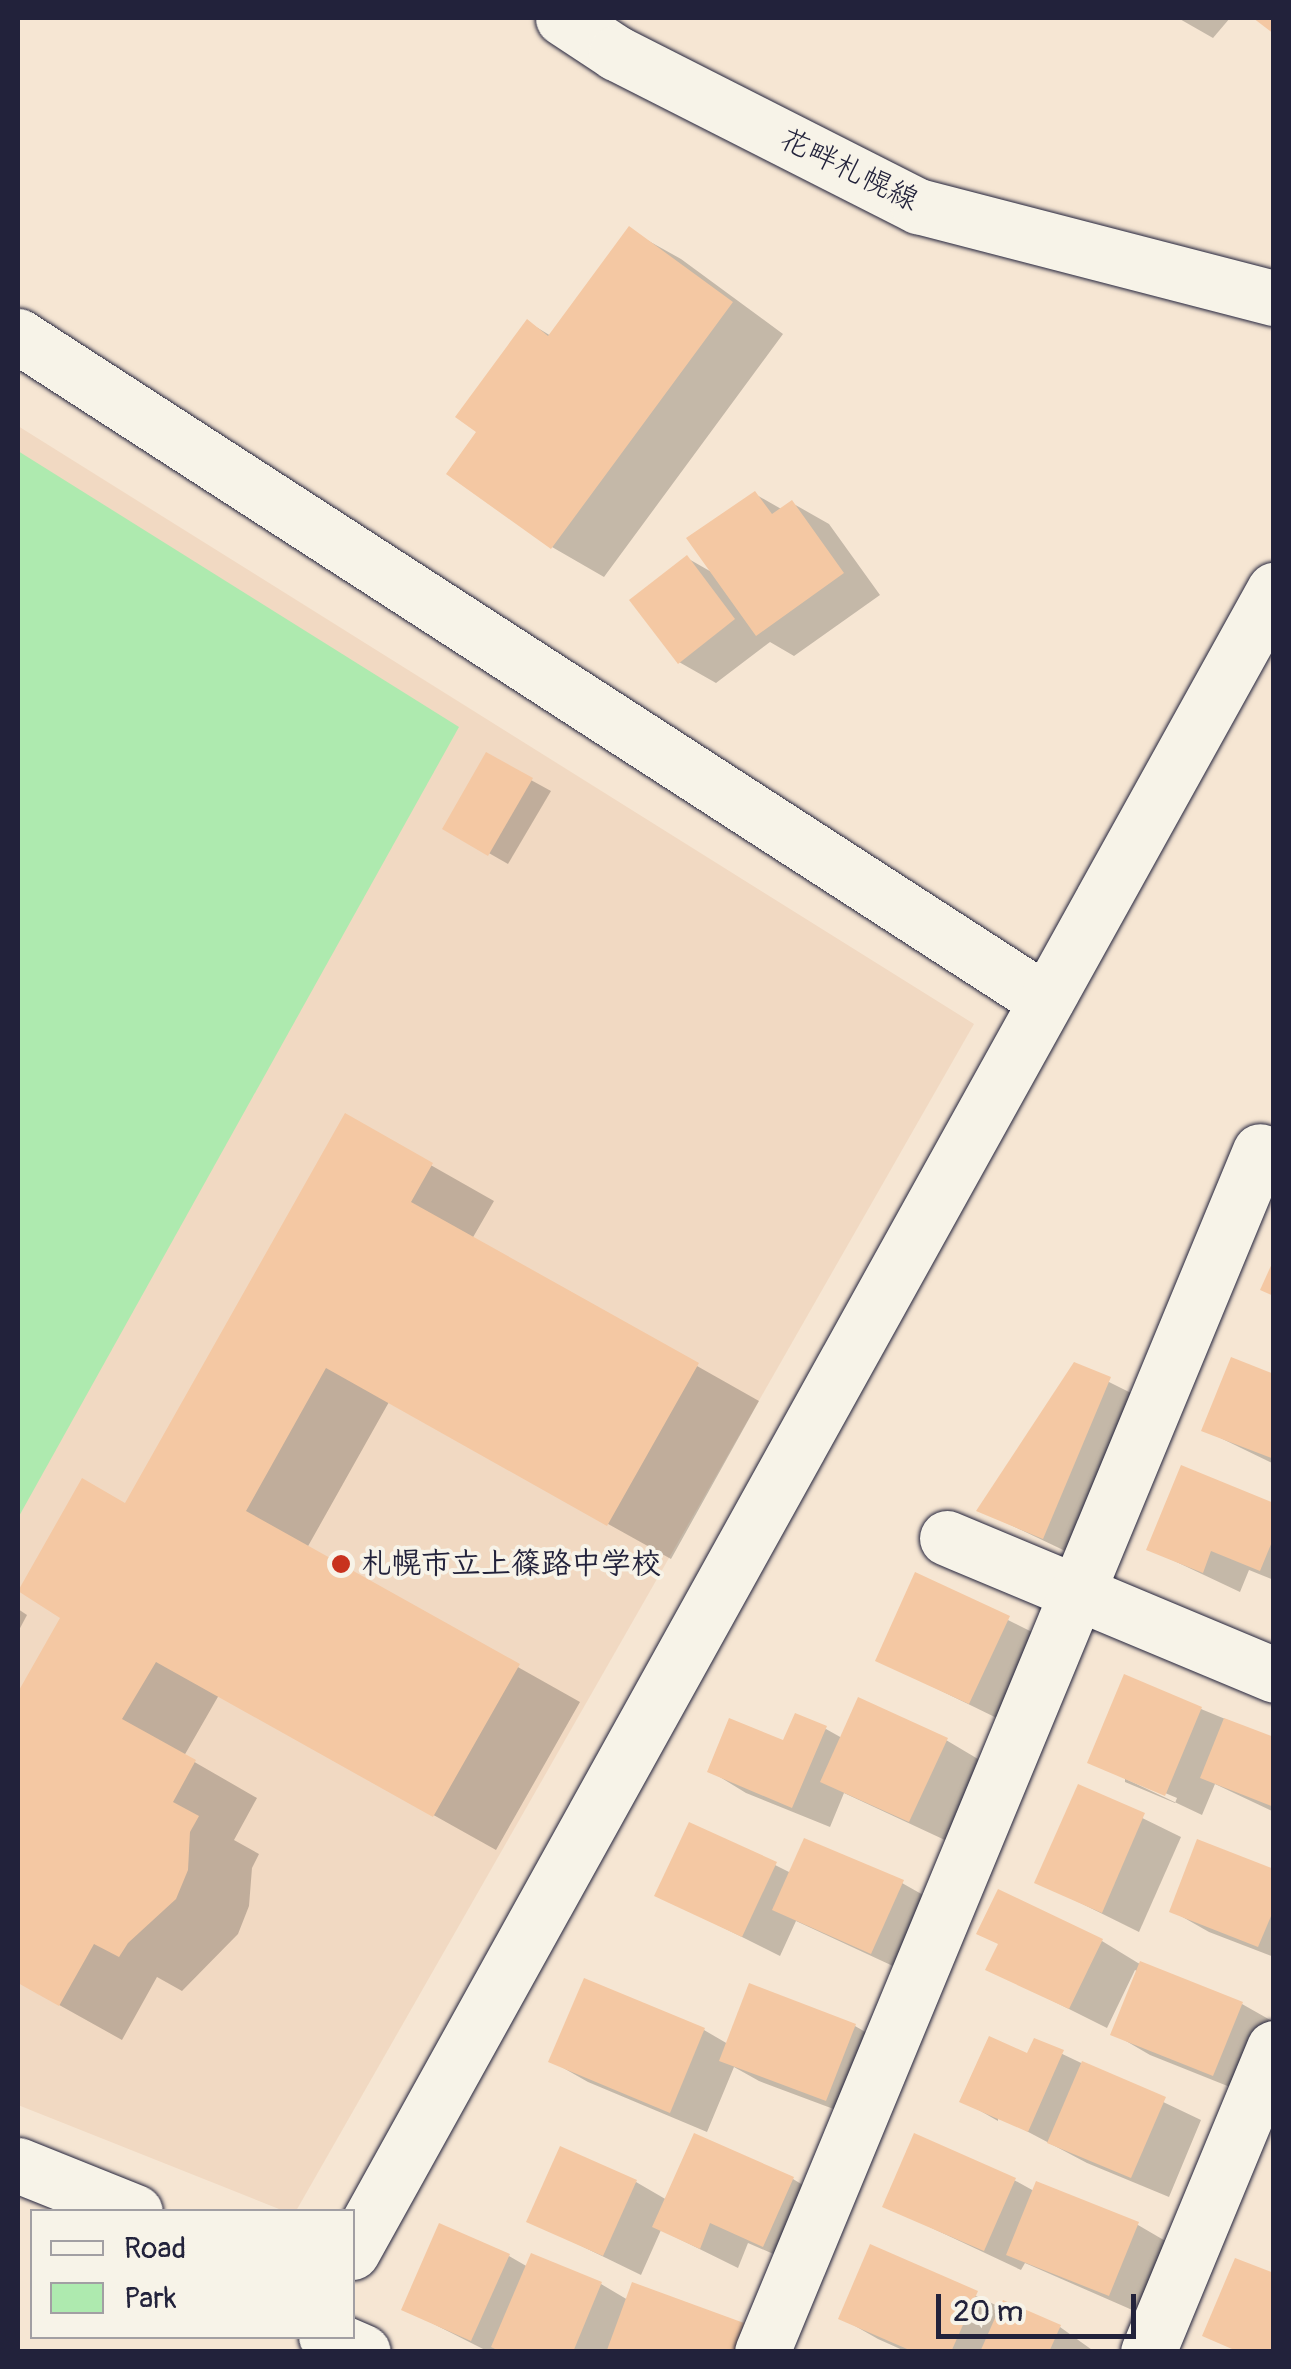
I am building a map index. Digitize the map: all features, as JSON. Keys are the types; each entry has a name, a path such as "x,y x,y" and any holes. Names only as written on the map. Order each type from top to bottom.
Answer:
{"street":[{"name":"花畔札幌線","path":"563,18 616,53 918,206 1274,298"},
{"path":"18,336 1046,1001"},
{"path":"355,2247 1274,590"},
{"path":"762,2352 1260,1151"},
{"path":"947,1538 1274,1675"},
{"path":"1148,2352 1274,2048"},
{"path":"18,2165 128,2209"},
{"path":"333,2339 363,2352"}],"shaded area":[{"name":"札幌市立上篠路中学校","path":"18,426 974,1024 297,2209 279,2209 18,2105"}],"green space":[{"path":"18,451 459,727 18,1518"}],"building":[{"path":"1253,18 1274,18 1274,34"},
{"path":"629,226 733,302 551,549 446,474 476,432 455,417 527,319 548,336"},
{"path":"755,491 772,514 792,500 844,573 756,636 686,538"},
{"path":"687,555 735,619 678,664 629,600"},
{"path":"486,752 533,778 488,856 442,829"},
{"path":"345,1113 433,1163 411,1202 699,1363 607,1526 326,1368 246,1511 520,1664 433,1817 156,1662 122,1719 196,1760 173,1802 199,1816 190,1832 188,1870 176,1899 128,1943 119,1957 94,1944 59,2006 18,1983 18,1692 60,1618 18,1591 82,1478 125,1503"},
{"path":"1274,1259 1274,1296 1260,1290"},
{"path":"1231,1357 1274,1374 1274,1459 1201,1431"},
{"path":"1074,1362 1111,1377 1043,1539 976,1511"},
{"path":"1181,1465 1274,1503 1274,1537 1260,1571 1211,1551 1203,1573 1146,1550"},
{"path":"915,1572 1010,1616 969,1704 875,1661"},
{"path":"1124,1674 1202,1707 1165,1796 1087,1763"},
{"path":"858,1697 948,1738 909,1822 820,1782"},
{"path":"795,1713 827,1726 792,1808 707,1772 729,1718 783,1740"},
{"path":"1224,1718 1274,1737 1274,1807 1200,1778"},
{"path":"1078,1784 1145,1813 1102,1913 1034,1883"},
{"path":"689,1822 777,1862 742,1937 654,1896"},
{"path":"804,1838 904,1880 871,1954 772,1910"},
{"path":"1197,1839 1274,1869 1274,1909 1258,1947 1169,1912"},
{"path":"998,1889 1103,1939 1069,2009 985,1970 998,1944 976,1934"},
{"path":"1140,1961 1243,2002 1213,2076 1110,2035"},
{"path":"584,1978 705,2028 670,2113 548,2062"},
{"path":"749,1983 856,2024 826,2101 719,2061"},
{"path":"989,2036 1027,2053 1034,2038 1064,2050 1028,2132 959,2102"},
{"path":"1082,2061 1166,2097 1131,2178 1047,2143"},
{"path":"694,2133 794,2177 763,2247 710,2223 700,2249 652,2227"},
{"path":"914,2133 1016,2178 984,2251 882,2207"},
{"path":"560,2146 637,2180 603,2256 526,2222"},
{"path":"1036,2181 1139,2222 1109,2296 1006,2255"},
{"path":"439,2223 510,2254 471,2341 401,2310"},
{"path":"870,2244 978,2291 951,2352 914,2352 838,2319"},
{"path":"531,2253 602,2282 573,2352 501,2352 491,2347"},
{"path":"1235,2258 1274,2273 1274,2352 1239,2352 1202,2336"},
{"path":"632,2282 744,2323 734,2352 607,2350"},
{"path":"1003,2300 1061,2325 1049,2352 980,2352"}],"place":[{"name":"札幌市立上篠路中学校","path":"341,1564"}]}
